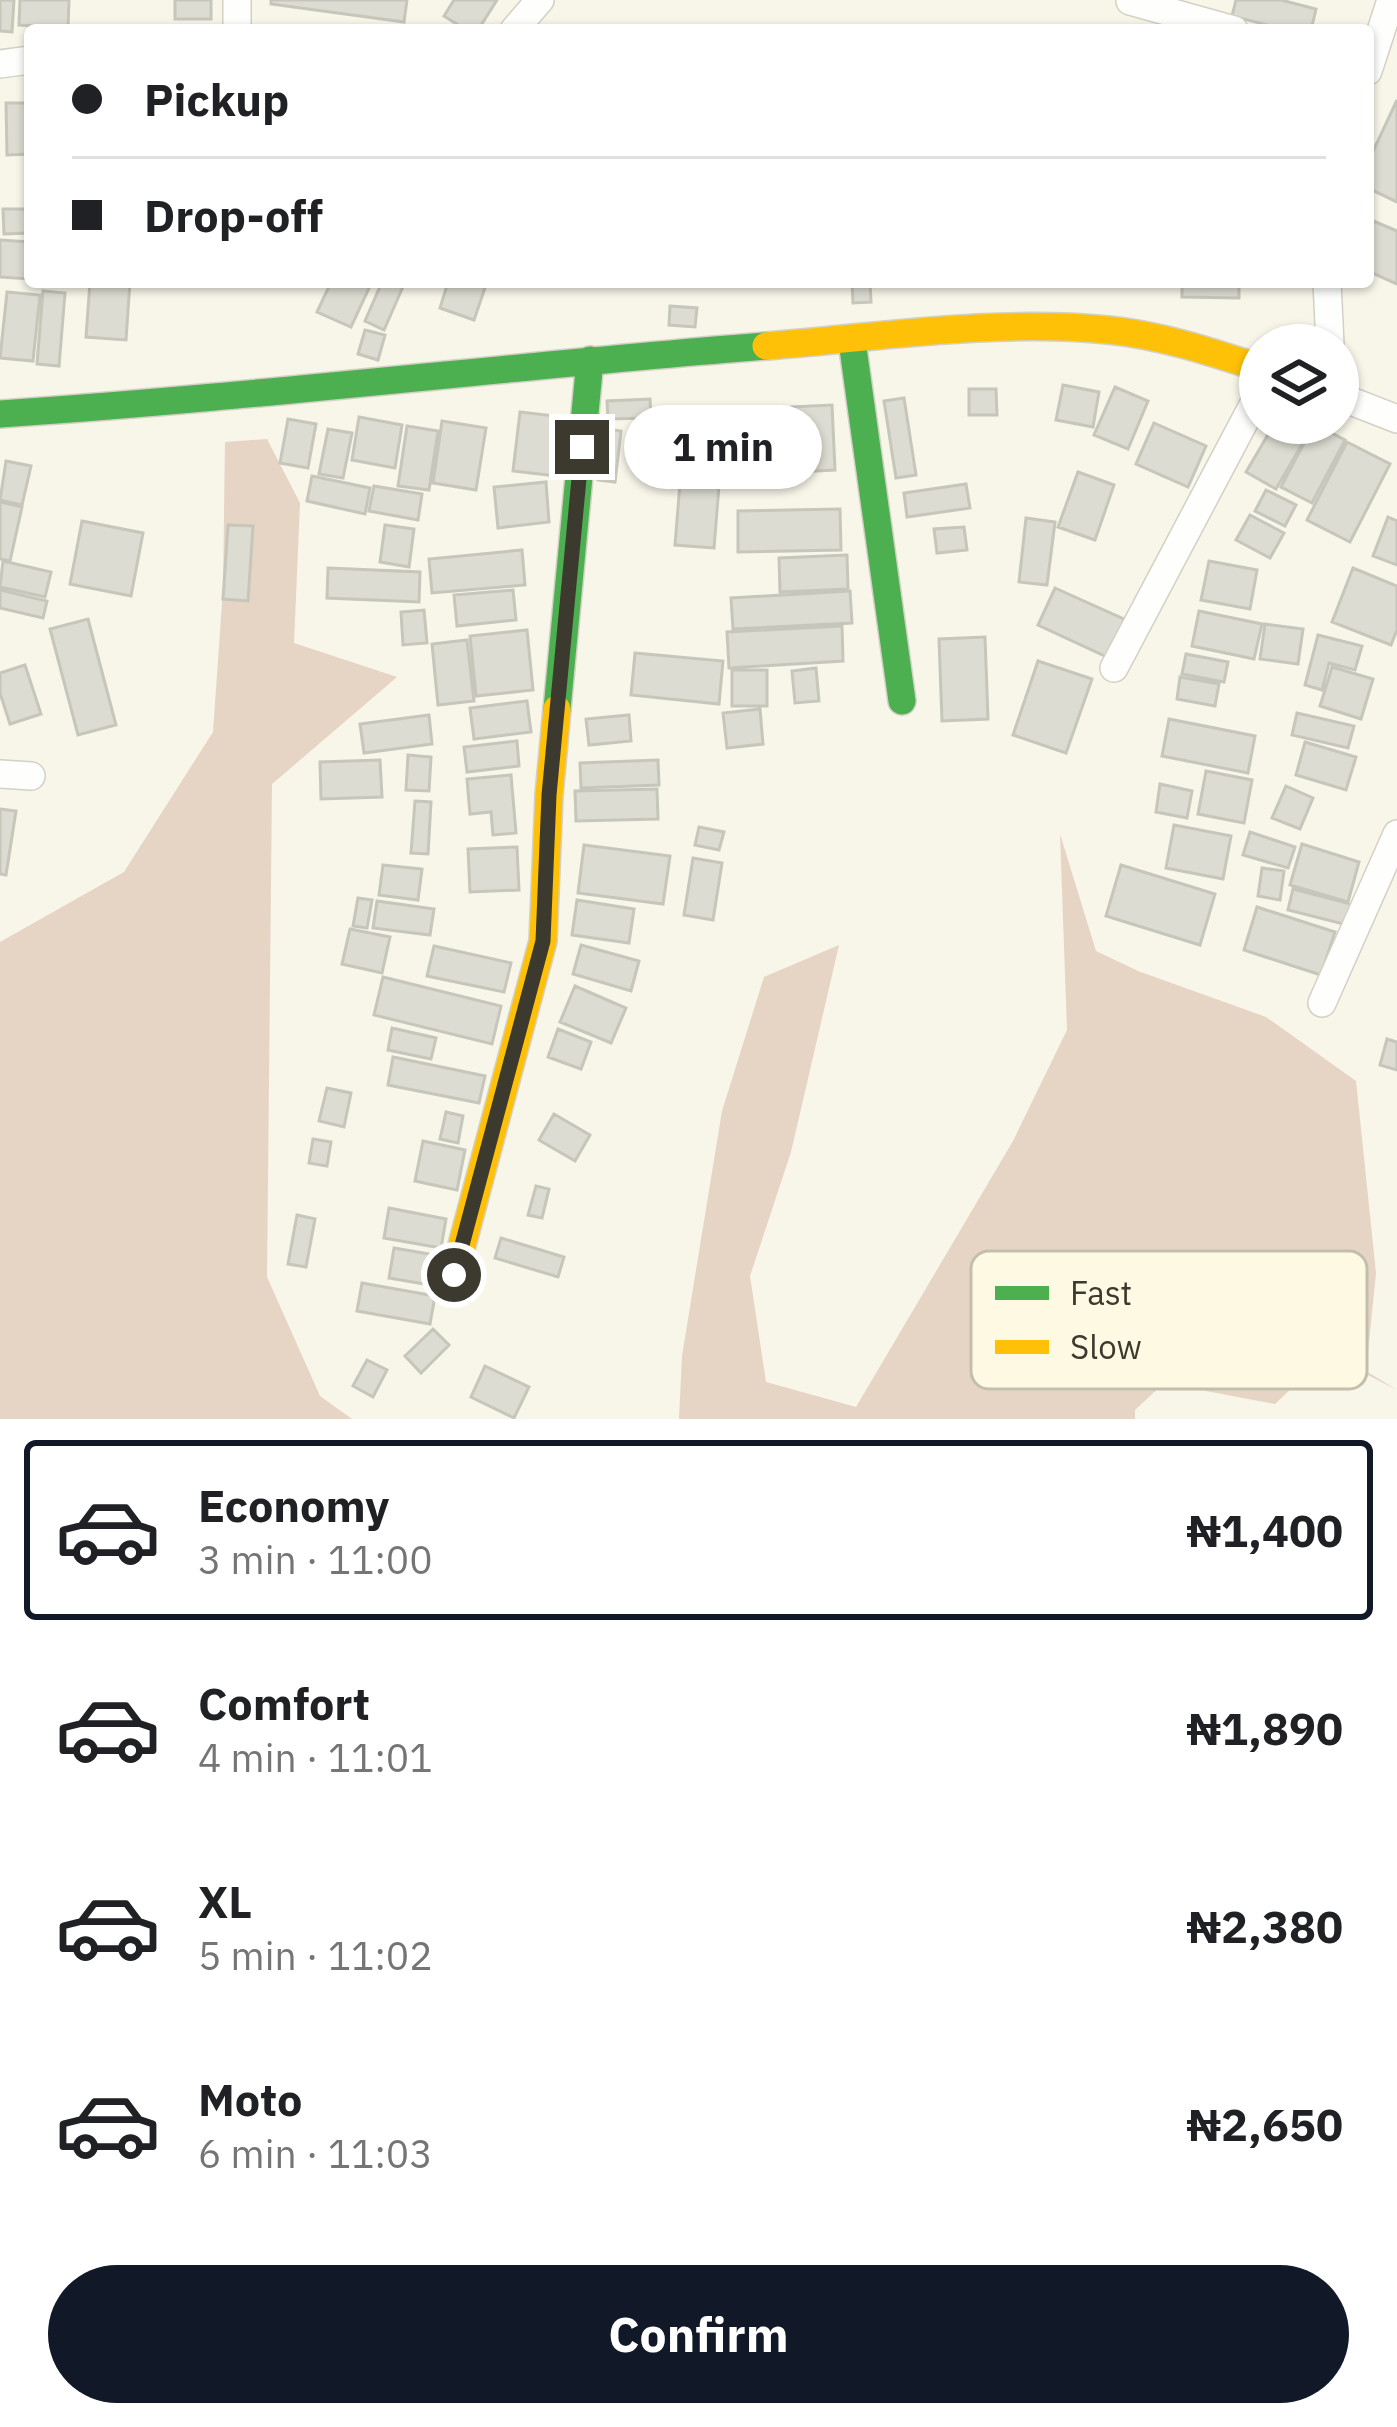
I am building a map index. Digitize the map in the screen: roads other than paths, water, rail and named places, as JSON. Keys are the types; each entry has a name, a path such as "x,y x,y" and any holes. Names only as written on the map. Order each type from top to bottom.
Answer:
{"street":[{"path":"519,24 539,0"},
{"path":"1377,61 1391,0"},
{"path":"1130,1 1212,24"},
{"path":"1327,288 1329,324"},
{"path":"0,414 181,402 590,360 1029,325 1161,339 1239,361"},
{"path":"852,341 902,701"},
{"path":"454,1275 543,941 549,795 590,360"},
{"path":"1359,404 1397,418"},
{"path":"1114,668 1239,432"},
{"path":"0,774 31,776"},
{"path":"1322,1003 1397,834"}]}
